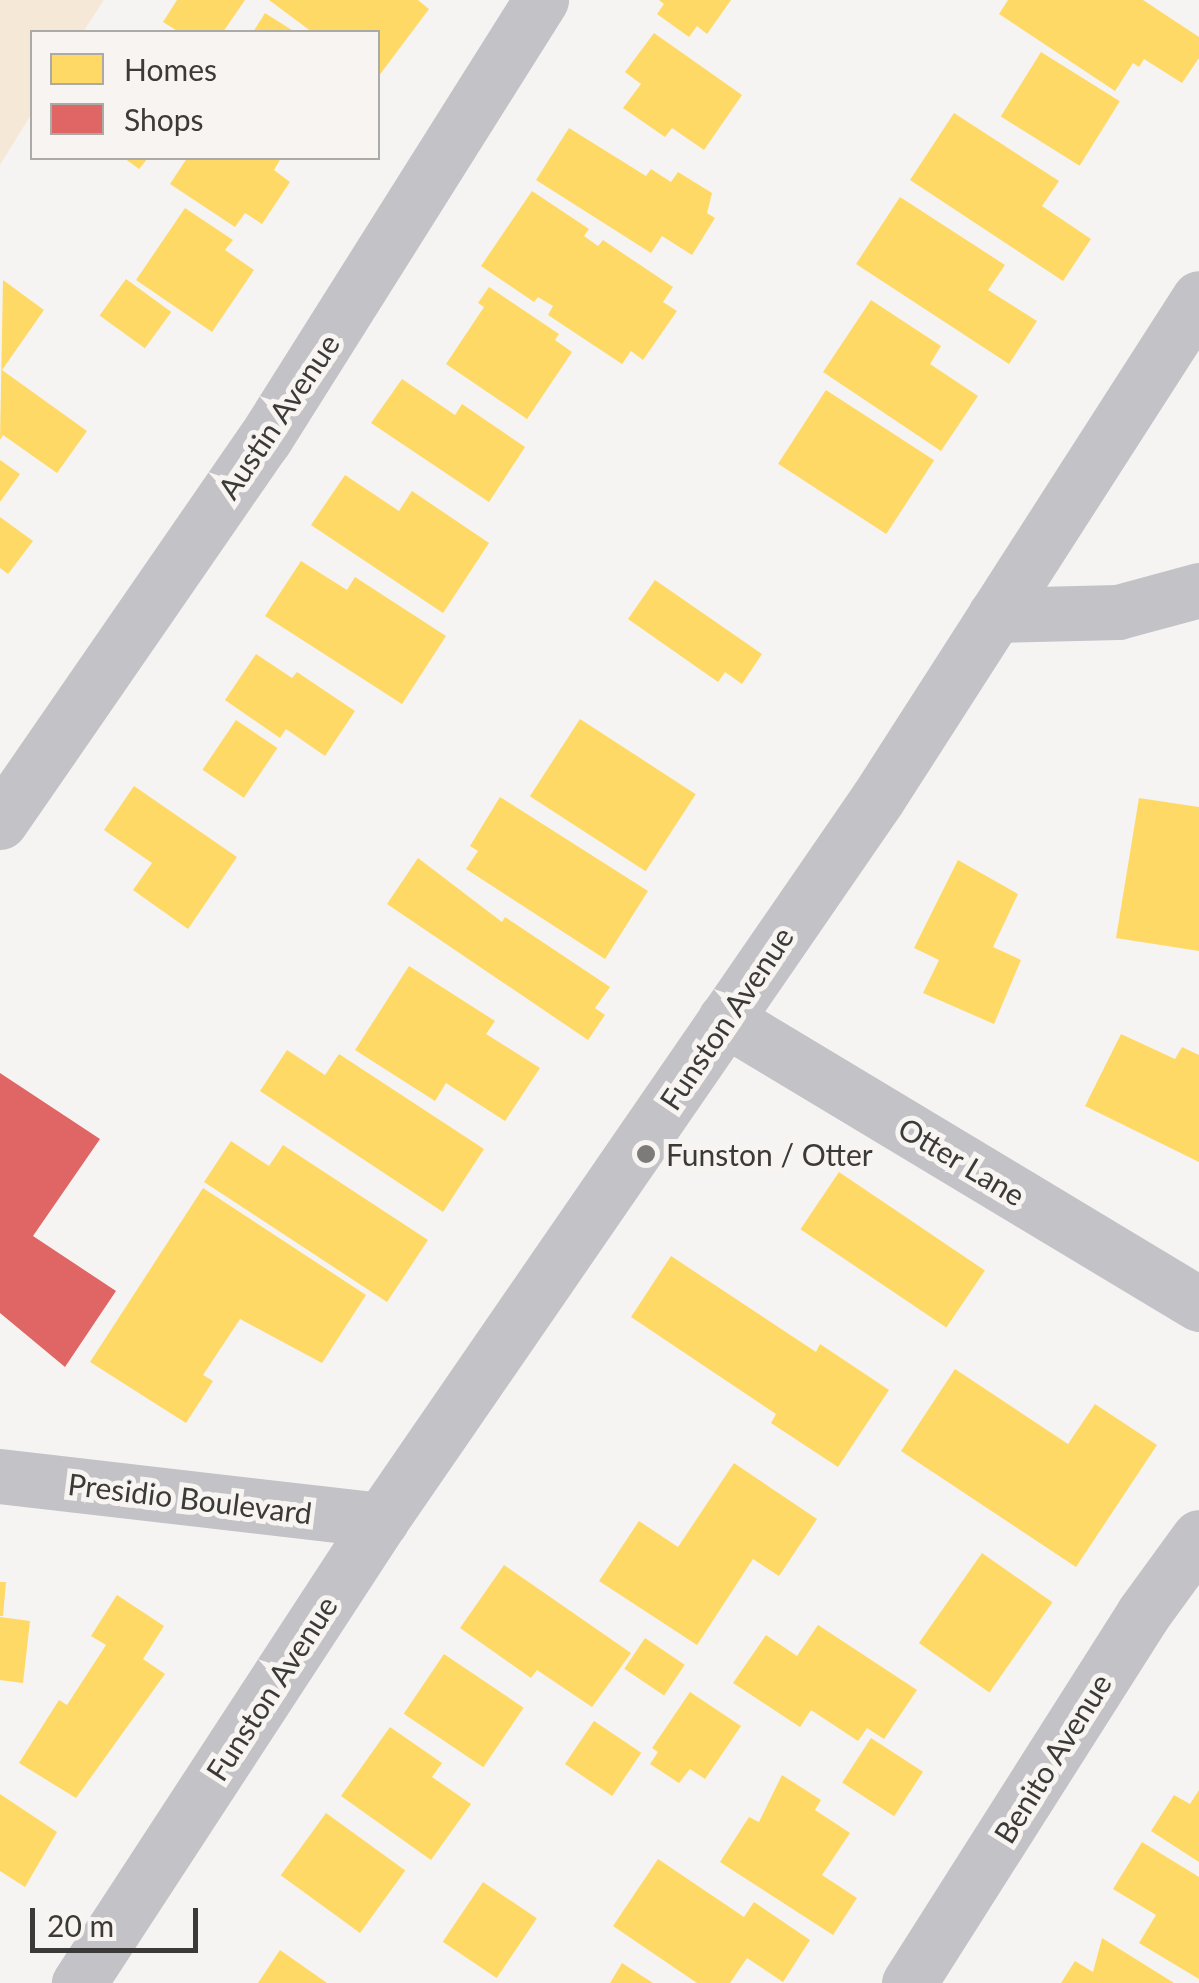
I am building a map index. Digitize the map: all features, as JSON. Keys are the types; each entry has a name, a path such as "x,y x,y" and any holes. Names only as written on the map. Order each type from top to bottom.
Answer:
{"street":[{"name":"Austin Avenue","path":"0,822 264,440 541,0"},
{"name":"Funston Avenue","path":"79,1983 381,1520 725,1019 995,615 1199,298"},
{"path":"995,615 1118,612 1199,590"},
{"name":"Otter Lane","path":"725,1019 1199,1304"},
{"name":"Presidio Boulevard","path":"0,1476 381,1520"},
{"name":"Benito Avenue","path":"909,1983 1143,1614 1199,1537"}],"shaded area":[{"path":"0,0 104,0 84,30 30,30 30,116 0,165"}],"building: Homes":[{"path":"177,0 245,0 224,30 176,30 163,22"},
{"path":"269,0 418,0 429,9 380,74 380,30 309,30"},
{"path":"659,0 731,0 707,34 697,26 689,37 657,14 664,4"},
{"path":"1008,0 1143,0 1199,37 1199,58 1182,83 1144,59 1139,67 1133,63 1115,91 999,14"},
{"path":"265,13 292,30 254,30"},
{"path":"654,33 742,95 704,150 672,128 665,137 623,108 641,84 625,72"},
{"path":"1041,52 1120,101 1080,166 1001,116"},
{"path":"954,113 1059,181 1042,206 1091,239 1063,281 910,180"},
{"path":"569,128 646,176 651,169 671,182 678,172 712,193 707,213 715,218 692,255 662,236 651,253 536,180"},
{"path":"127,160 146,160 139,169"},
{"path":"186,160 280,160 274,170 290,182 262,224 245,213 235,227 170,184"},
{"path":"532,191 589,229 584,236 598,246 603,240 673,287 663,302 677,311 643,360 631,351 622,364 548,315 553,306 538,297 534,302 481,266"},
{"path":"900,197 1005,265 988,290 1037,321 1009,364 856,264"},
{"path":"185,208 233,240 225,250 254,270 212,332 136,280"},
{"path":"126,279 171,312 145,348 100,315"},
{"path":"3,280 44,310 2,370 87,431 57,473 3,435 0,440"},
{"path":"489,287 559,334 555,340 572,352 527,419 446,364 484,307 478,303"},
{"path":"871,300 941,346 930,364 978,396 941,451 823,372"},
{"path":"402,379 455,415 462,404 525,447 489,502 371,423"},
{"path":"826,390 934,460 886,534 778,464"},
{"path":"0,460 20,474 0,502"},
{"path":"345,475 399,511 412,491 489,543 443,613 311,525"},
{"path":"0,517 33,541 8,574 0,568"},
{"path":"301,561 347,590 355,577 446,636 402,704 265,616"},
{"path":"655,580 762,654 742,684 725,672 718,682 628,619"},
{"path":"256,654 292,678 297,672 355,711 325,756 286,729 280,738 225,700"},
{"path":"580,719 696,794 646,871 530,796"},
{"path":"236,720 277,748 244,798 202,770"},
{"path":"134,786 237,857 188,929 133,890 152,863 104,830"},
{"path":"500,797 648,891 605,959 466,869 478,851 470,846"},
{"path":"1139,798 1199,807 1199,951 1116,938"},
{"path":"418,858 502,922 505,917 610,987 595,1008 605,1015 588,1040 387,904"},
{"path":"958,860 1018,894 993,947 1021,960 994,1024 923,993 939,960 914,948"},
{"path":"409,966 495,1021 486,1034 540,1068 505,1121 446,1083 435,1101 355,1050"},
{"path":"1121,1034 1175,1059 1182,1047 1199,1055 1199,1162 1085,1106"},
{"path":"287,1050 325,1075 339,1054 484,1149 443,1212 260,1091"},
{"path":"231,1141 269,1166 283,1145 428,1240 387,1302 204,1182"},
{"path":"839,1172 985,1270 946,1328 800,1229"},
{"path":"203,1188 366,1295 322,1363 240,1319 203,1375 213,1381 186,1423 90,1362"},
{"path":"671,1256 816,1352 820,1344 889,1390 838,1467 771,1423 776,1414 631,1317"},
{"path":"955,1369 1068,1444 1095,1404 1157,1445 1076,1567 901,1451"},
{"path":"734,1463 817,1519 779,1576 753,1559 697,1645 599,1581 639,1521 678,1547"},
{"path":"982,1553 1052,1602 989,1692 919,1643"},
{"path":"504,1565 631,1653 592,1707 537,1670 531,1678 460,1628"},
{"path":"0,1582 6,1582 3,1616 0,1616"},
{"path":"117,1595 164,1626 143,1659 165,1674 76,1798 19,1763 59,1700 67,1705 106,1645 91,1636"},
{"path":"0,1617 30,1621 23,1683 0,1680"},
{"path":"818,1625 917,1690 884,1739 867,1728 858,1741 811,1710 800,1727 733,1683 766,1635 797,1656"},
{"path":"645,1638 685,1665 664,1696 624,1669"},
{"path":"444,1654 524,1708 483,1767 404,1714"},
{"path":"690,1692 741,1726 705,1779 690,1769 679,1783 650,1764 658,1752 652,1748"},
{"path":"594,1721 641,1753 612,1796 565,1764"},
{"path":"390,1727 442,1763 432,1777 471,1804 431,1860 341,1796"},
{"path":"871,1738 923,1772 894,1816 842,1782"},
{"path":"782,1775 821,1800 815,1810 850,1833 822,1875 857,1898 833,1935 720,1862 749,1817 759,1822"},
{"path":"1199,1790 1199,1862 1151,1831 1174,1795 1190,1804"},
{"path":"0,1794 57,1832 25,1887 0,1871"},
{"path":"326,1813 405,1871 360,1933 281,1875"},
{"path":"1142,1842 1199,1877 1199,1979 1139,1943 1156,1915 1113,1889"},
{"path":"658,1859 744,1917 754,1902 810,1940 783,1982 747,1958 730,1983 697,1983 613,1926"},
{"path":"483,1882 537,1918 497,1978 443,1942"},
{"path":"1102,1938 1174,1983 1061,1983 1075,1961 1093,1972"},
{"path":"280,1950 327,1983 258,1983"},
{"path":"622,1963 653,1983 610,1983"}],"building: Shops":[{"path":"0,1073 100,1139 33,1236 116,1291 65,1367 0,1313"}],"place":[{"name":"Funston / Otter","path":"646,1154"}]}
